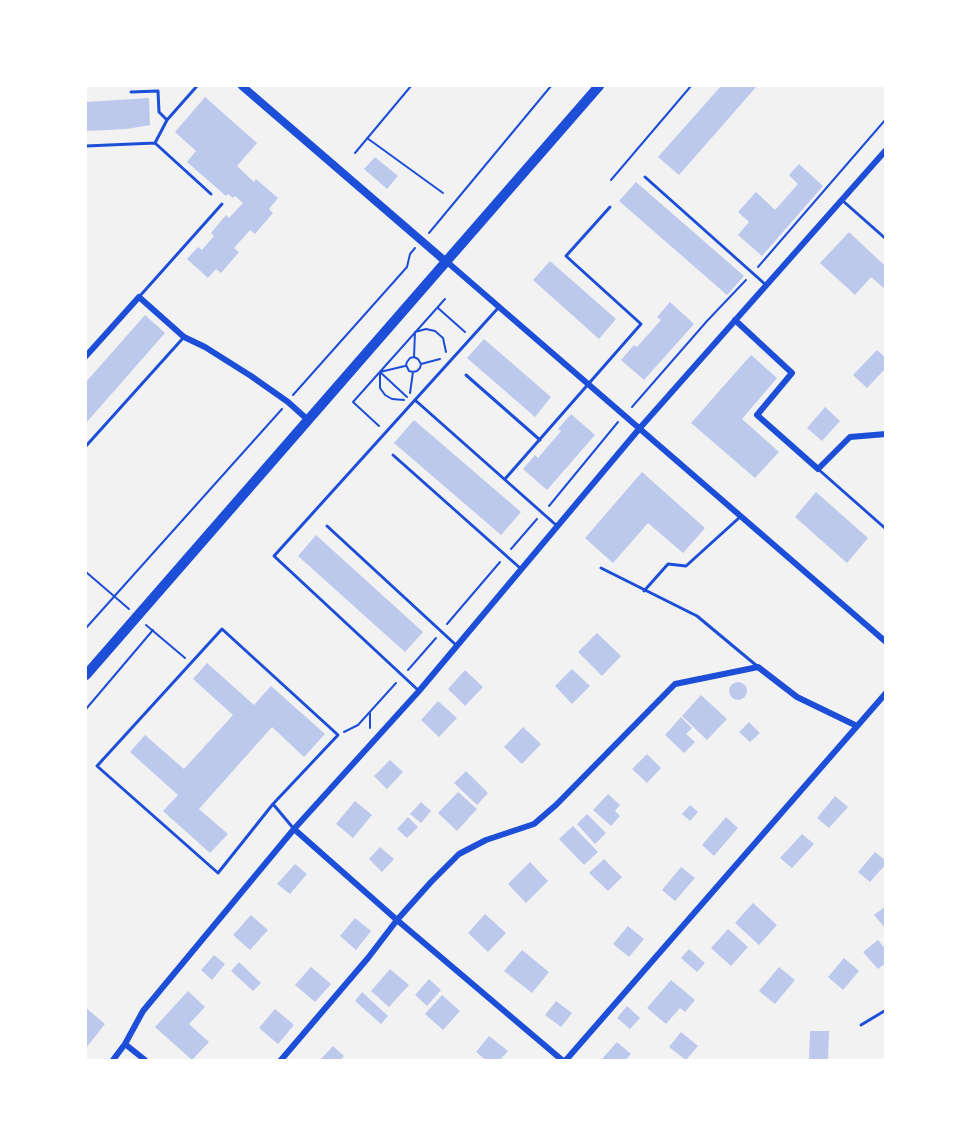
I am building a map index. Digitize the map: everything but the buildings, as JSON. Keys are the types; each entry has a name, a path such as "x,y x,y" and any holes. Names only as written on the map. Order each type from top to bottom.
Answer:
{"main road":[{"path":"86,675 599,86"}],"street":[{"path":"242,86 885,642"},
{"path":"113,1060 125,1044 143,1011 294,829 420,691 639,429 885,150"},
{"path":"86,356 139,297 184,337 242,370 288,402 308,420"},
{"path":"735,320 792,373 757,415 818,469 850,437 885,434"},
{"path":"281,1060 368,958 397,920 459,854 486,840 534,824 556,805 675,684 758,667 797,697 857,726"},
{"path":"294,829 397,920 564,1060 885,693"},
{"path":"125,1044 145,1060"}],"lane":[{"path":"155,143 167,120 197,86"},
{"path":"131,92 158,91 159,112 167,120"},
{"path":"86,146 155,143 211,194"},
{"path":"645,177 766,285"},
{"path":"841,200 885,239"},
{"path":"139,297 222,204"},
{"path":"505,479 641,324 566,256 610,207"},
{"path":"420,691 274,556 499,307"},
{"path":"86,446 184,337"},
{"path":"466,375 540,440"},
{"path":"415,400 557,526"},
{"path":"393,455 521,569"},
{"path":"818,469 885,529"},
{"path":"644,591 668,564 686,566 741,517"},
{"path":"327,526 457,646"},
{"path":"601,568 697,616 758,667"},
{"path":"222,629 338,735 273,804 218,873 98,766 191,663 222,629"},
{"path":"273,804 294,829"},
{"path":"861,1025 885,1010"}],"path":[{"path":"355,153 411,86"},
{"path":"86,628 407,267 410,254 551,86"},
{"path":"611,180 691,86"},
{"path":"338,735 358,725 403,676 624,416 707,321 753,273 885,119"},
{"path":"367,138 443,193"},
{"path":"382,429 353,402 445,299"},
{"path":"437,308 467,334 471,329"},
{"path":"415,333 426,329 435,331 443,338 447,357"},
{"path":"414,357 415,333"},
{"path":"439,366 453,350"},
{"path":"414,357 418,358 421,364"},
{"path":"413,372 409,371 406,362 414,357"},
{"path":"421,364 447,357"},
{"path":"413,372 420,368 421,364"},
{"path":"380,372 406,365"},
{"path":"380,372 380,388 385,395 392,399 410,399"},
{"path":"380,372 410,399"},
{"path":"410,399 413,372"},
{"path":"403,406 417,390"},
{"path":"86,572 191,663"},
{"path":"86,709 153,630"}]}
